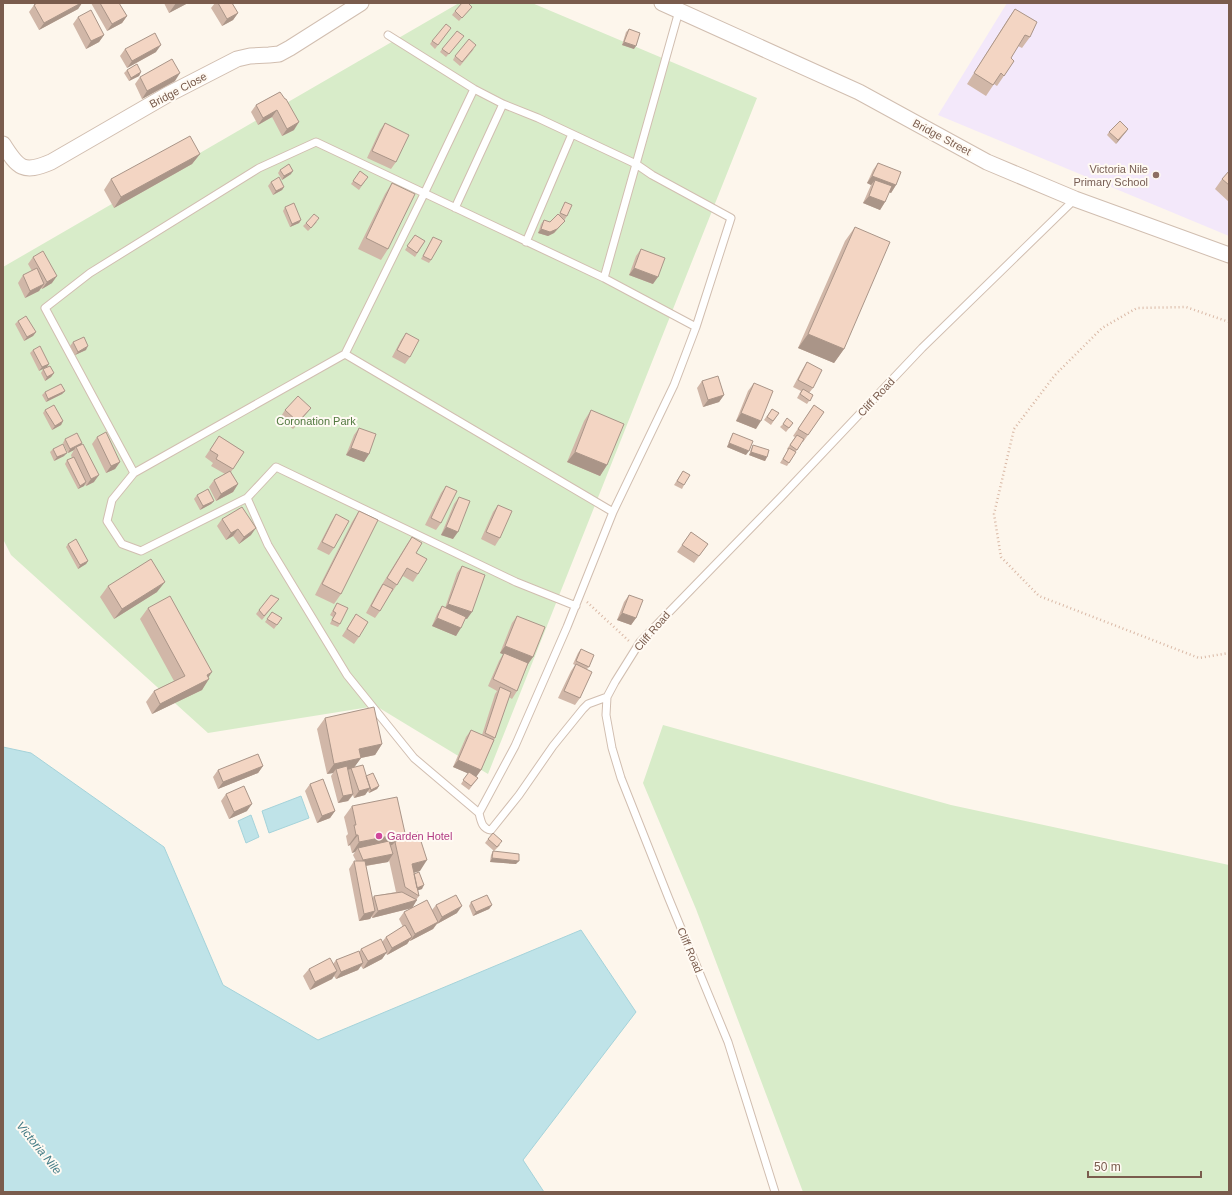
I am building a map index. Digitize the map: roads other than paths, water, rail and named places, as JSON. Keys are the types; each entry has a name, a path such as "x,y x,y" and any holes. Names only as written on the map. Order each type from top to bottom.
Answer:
{"street":[{"name":"Bridge Close","path":"3,144 13,159 24,168 42,166 167,95 236,59 279,54 361,3"},
{"name":"Bridge Street","path":"662,3 859,92 987,162 1075,198 1229,255"}],"lane":[{"path":"604,278 679,11"},
{"path":"388,35 474,89 503,104 636,164 652,175 731,218 696,327 674,385 613,512 576,606 515,746 480,813"},
{"path":"474,89 346,354 134,473 112,500 107,521 122,544 142,551 247,498 276,467 516,582 576,606"},
{"path":"455,208 503,104"},
{"path":"526,242 572,134"},
{"path":"134,473 45,308 90,273 259,168 316,142 604,278 696,327"},
{"name":"Cliff Road","path":"775,1192 728,1042 621,778 612,748 606,715 607,698 615,682 640,642 781,497 922,348 1075,198"},
{"path":"346,354 613,512"},
{"path":"247,498 268,545 347,675 414,758 480,813 483,826 488,830 491,830 520,795 553,746 583,709 588,704 607,698"}],"water":[{"name":"Victoria Nile","path":"3,747 31,753 164,847 223,985 318,1040 581,930 636,1012 523,1160 544,1192 3,1192"},
{"path":"301,796 309,818 269,833 262,811"},
{"path":"251,815 259,837 246,843 238,821"}],"place":[{"name":"Victoria Nile Primary School","path":"1156,175"},
{"name":"Garden Hotel","path":"379,836"}],"park label":[{"name":"Coronation Park","path":"316,421"}]}
